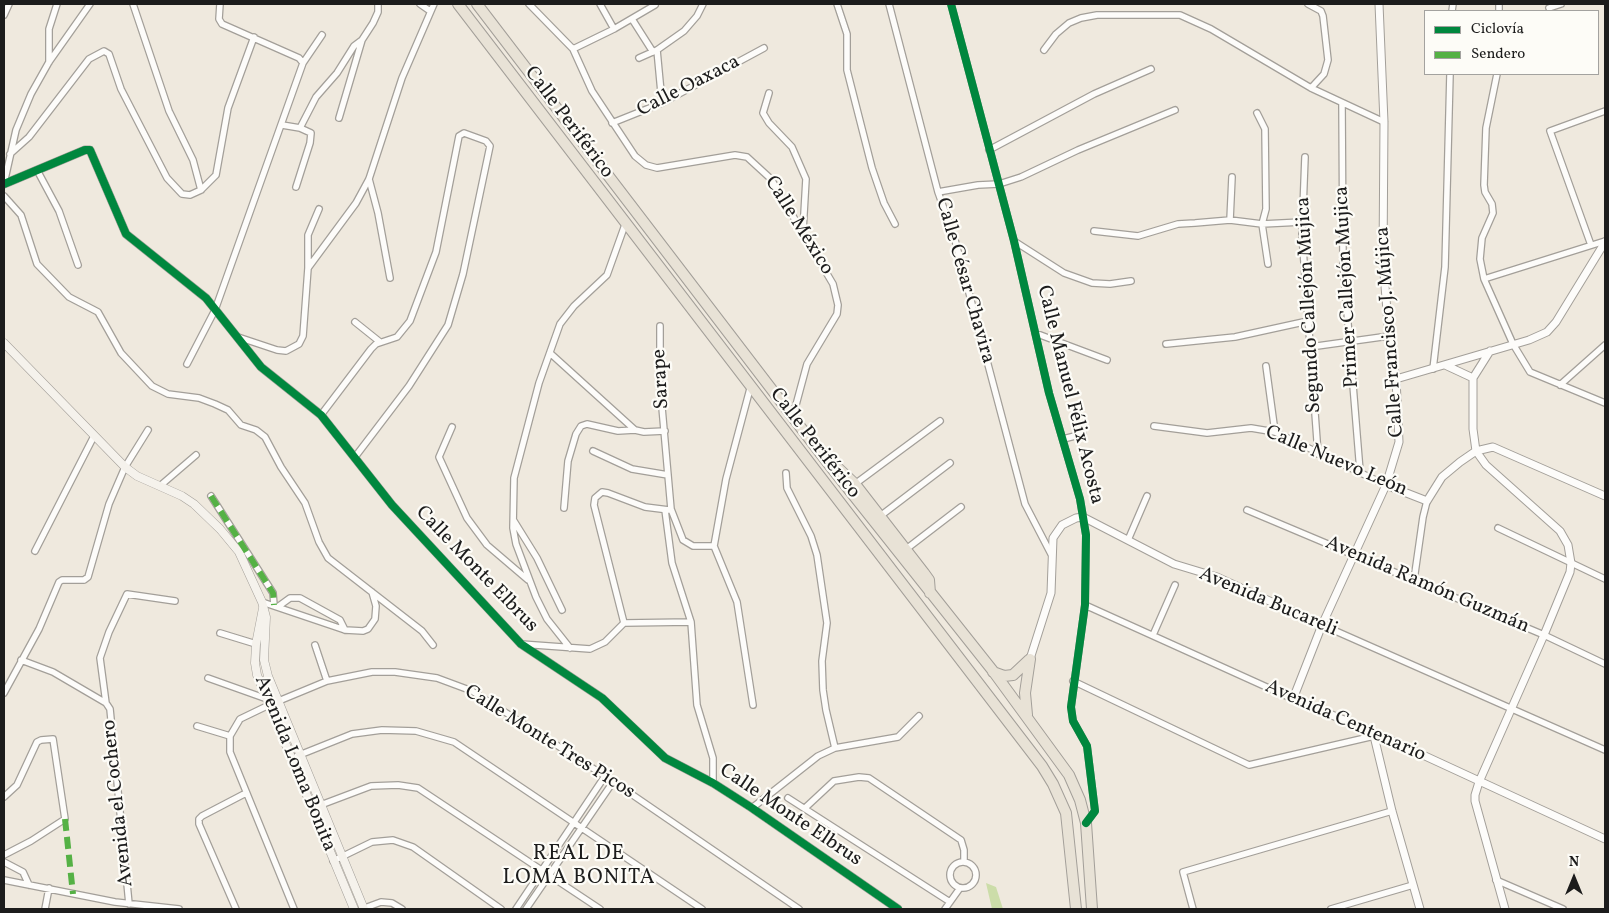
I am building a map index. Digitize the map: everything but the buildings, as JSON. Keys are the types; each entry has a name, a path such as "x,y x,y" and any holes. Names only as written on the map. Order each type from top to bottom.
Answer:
{"highway":[{"name":"Calle Periférico","path":"458,4 1015,728 1053,784 1066,813 1069,826 1076,909"},
{"name":"Calle Periférico","path":"477,4 831,467 992,671 1069,775 1080,800 1086,823 1092,909"},
{"path":"831,467 843,472 855,484 929,580 930,594"},
{"path":"992,671 1004,676 1013,675 1030,659"},
{"path":"1028,718 1024,700 1030,659"}],"main road":[{"path":"4,343 125,467 137,476 161,485 194,504 230,540 239,552 263,605"},
{"name":"Avenida Loma Bonita","path":"263,605 256,644 256,668 268,702 354,909"},
{"name":"Avenida Loma Bonita","path":"263,605 266,626 265,666 363,909"}],"street":[{"path":"4,10 9,4"},
{"path":"49,62 49,29 56,4"},
{"path":"78,265 59,211 37,170 5,181 16,130 28,101 49,62 90,4"},
{"path":"133,4 169,111 193,160 200,190"},
{"path":"220,4 220,22 299,58 303,63"},
{"path":"339,118 362,40 373,24 378,12 378,4"},
{"path":"420,4 430,11"},
{"path":"308,268 356,203 369,180 402,78 434,4"},
{"name":"Calle México","path":"529,4 573,49 592,91 612,124 635,156 646,165 657,168 735,155 747,157 770,179 803,231 833,284 838,305 837,314 807,364 793,416"},
{"path":"600,4 614,29"},
{"path":"639,58 655,51 684,31 697,16 703,4"},
{"path":"837,4 847,34 847,70 870,159 884,203 895,224"},
{"name":"Calle César Chavira","path":"889,4 938,192 955,240 1025,504 1051,554"},
{"name":"Calle Manuel Félix Acosta","path":"951,4 1014,241 1035,333 1063,439 1076,480 1086,535 1085,605 1073,681 1072,714 1073,721 1087,746 1096,812 1086,823"},
{"path":"1308,4 1321,11 1323,16 1328,60 1324,74 1311,88"},
{"name":"Calle Francisco J. Mújica","path":"1293,699 1322,625 1386,485 1399,442 1396,379 1389,336 1383,260 1384,122 1379,4"},
{"path":"1549,8 1561,4"},
{"path":"573,49 614,29 655,5"},
{"path":"1044,50 1056,34 1069,23 1081,18 1115,15 1180,15 1211,28 1311,88 1384,122"},
{"path":"632,19 655,51 662,102"},
{"path":"187,364 215,310 303,63 322,35"},
{"path":"10,154 29,137 89,59 104,51 109,54 121,89 167,178 182,194 190,194 200,190 216,175 228,108 254,38"},
{"path":"300,128 316,97 337,73 354,46 362,40"},
{"name":"Calle Oaxaca","path":"612,124 662,102 764,48"},
{"path":"989,150 1094,94 1151,69"},
{"path":"1434,369 1445,267 1450,75"},
{"path":"1497,75 1486,128 1484,185 1485,192 1492,204 1493,213 1482,238 1480,259 1484,279 1513,344 1530,372 1605,403"},
{"path":"769,93 763,113 769,123 792,147 802,165 806,180 803,231"},
{"name":"Primer Callejón Mujica","path":"1342,104 1343,262 1360,471"},
{"path":"938,192 978,185 999,184 1035,172 1078,150 1175,110"},
{"path":"1591,245 1550,131 1605,110"},
{"path":"1257,113 1265,130 1266,209 1262,224 1268,264"},
{"path":"282,125 300,128 311,133 296,187"},
{"path":"321,415 370,349 380,342 400,334 410,321 421,296 441,234 459,136 464,133 489,143 490,146 463,274 448,324 409,386 355,457"},
{"name":"Calle Monte Elbrus","path":"37,170 90,150 126,234 194,289 215,310 262,367 321,415 392,505 521,644 602,698 665,758 713,782 898,909"},
{"name":"Segundo Callejón Mujica","path":"1305,157 1302,222 1318,454"},
{"path":"1230,220 1232,177"},
{"path":"369,180 378,213 390,278"},
{"path":"4,196 22,216 38,264 69,297 98,312 121,352 152,386 168,394 198,398 215,404 228,410 241,425 256,430 265,436 281,467 306,502 324,553 422,630 433,645"},
{"path":"235,336 277,350 286,351 300,344 303,336 308,268 308,235 318,209"},
{"path":"1094,231 1138,236 1178,224 1230,220 1262,224 1302,222"},
{"path":"570,648 547,619 529,580 516,544 512,520 514,478 518,458 550,353 566,315 607,275 626,222"},
{"path":"1014,241 1064,274 1092,283 1110,284 1131,281"},
{"path":"1396,379 1490,352 1547,332 1556,322 1605,241"},
{"path":"1484,279 1605,241"},
{"path":"1166,344 1235,337 1308,321"},
{"path":"355,322 380,342"},
{"name":"Sarape","path":"660,326 660,375 668,475 668,510"},
{"path":"1035,333 1106,360"},
{"path":"1310,347 1389,336"},
{"path":"1560,385 1605,345"},
{"path":"1490,352 1473,378 1473,429 1476,451 1486,465 1560,531 1568,545 1571,563 1570,572 1544,635 1479,782 1475,801 1505,909"},
{"path":"550,353 635,430"},
{"path":"1445,365 1473,378"},
{"path":"1266,366 1275,432"},
{"path":"751,384 726,479 714,546 737,602 753,705"},
{"path":"855,484 940,421"},
{"path":"564,508 568,461 576,434 581,426 587,424 618,431 665,431"},
{"name":"Calle Nuevo León","path":"1154,426 1199,432 1251,428 1275,432 1386,485 1428,501"},
{"path":"452,427 439,457 467,518 488,545 529,580"},
{"path":"4,692 39,629 59,582 62,580 84,580 88,577 109,504 125,467 148,430"},
{"path":"1063,439 1084,434"},
{"path":"34,552 94,436"},
{"path":"1414,580 1423,517 1428,501 1442,477 1476,451 1486,447 1498,448 1605,496"},
{"path":"593,450 632,468 668,475"},
{"path":"161,485 196,455"},
{"path":"879,517 950,463"},
{"path":"786,473 787,488 811,536 817,554 827,623 822,661 823,690 835,748"},
{"path":"624,624 594,505 595,498 602,492 645,507 668,510"},
{"path":"211,496 273,593 277,606"},
{"path":"1128,540 1147,496"},
{"path":"905,550 961,507"},
{"path":"668,510 678,532 687,544 705,548 714,546"},
{"path":"668,510 672,563 690,622 697,705 713,758 713,782"},
{"name":"Avenida Ramón Guzmán","path":"1247,510 1544,635 1605,664"},
{"path":"1030,659 1050,593 1053,565 1051,554 1056,531 1069,521 1083,517"},
{"name":"Avenida Bucareli","path":"1083,517 1174,564 1217,577 1605,750"},
{"path":"512,520 537,558 562,610"},
{"path":"1498,528 1605,579"},
{"path":"1153,635 1175,585"},
{"path":"263,605 277,606 345,630 363,632 372,625 376,612 372,592"},
{"name":"Avenida el Cochero","path":"106,703 100,658 123,597 132,593 175,601"},
{"path":"277,606 290,598 300,598 340,620 345,630"},
{"name":"Avenida Centenario","path":"1085,605 1605,839"},
{"path":"521,644 590,649 599,646 624,624 690,622"},
{"path":"220,633 256,644"},
{"path":"315,645 327,681"},
{"name":"Avenida el Cochero","path":"21,660 53,672 106,703 110,709 129,904"},
{"name":"Calle Monte Tres Picos","path":"230,736 240,719 268,702 278,701 327,681 372,672 395,672 416,674 455,684 472,691 605,776 799,909"},
{"path":"208,678 268,702"},
{"path":"1073,681 1249,765 1374,734 1392,811 1420,909"},
{"path":"752,808 818,756 835,748 898,737 919,716"},
{"path":"197,726 230,736 230,752 287,887 294,909"},
{"path":"291,758 352,734 368,731 400,729 429,734 454,742 702,909"},
{"path":"4,797 17,785 37,742 53,739 65,819 31,841 4,855"},
{"path":"516,909 605,776"},
{"path":"805,808 834,781 859,776 869,778 961,840 964,850 964,862"},
{"path":"526,909 613,782"},
{"path":"312,809 371,786 398,785 418,788 600,909"},
{"path":"236,909 199,819 246,793"},
{"path":"788,798 950,902"},
{"path":"1194,909 1183,872 1392,811"},
{"path":"333,861 372,842 393,840 413,848 501,909"},
{"path":"4,862 23,872 30,885"},
{"path":"945,909 960,888 972,885 976,877 974,869 964,862"},
{"path":"960,888 952,884 949,876 955,865 964,862"},
{"path":"4,880 115,902 179,909"},
{"path":"1496,880 1563,909"},
{"path":"1331,909 1413,885"},
{"path":"46,909 49,888"},
{"path":"114,909 115,902"},
{"path":"363,909 381,902 392,903 402,909"}],"green space":[{"path":"986,883 996,887 1003,909 992,909"}],"marked path":[{"path":"211,496 273,593 274,605"},
{"path":"65,819 73,894"}],"cycle path":[{"path":"951,4 1014,241 1049,393 1080,499 1086,535 1085,605 1071,707 1073,721 1087,746 1095,811 1086,823"},
{"path":"4,184 85,150 90,150 126,234 206,298 261,367 321,415 392,505 521,644 602,698 665,758 713,783 752,808 898,909"}],"district":[{"name":"REAL DE LOMA BONITA","path":"579,867"}]}
